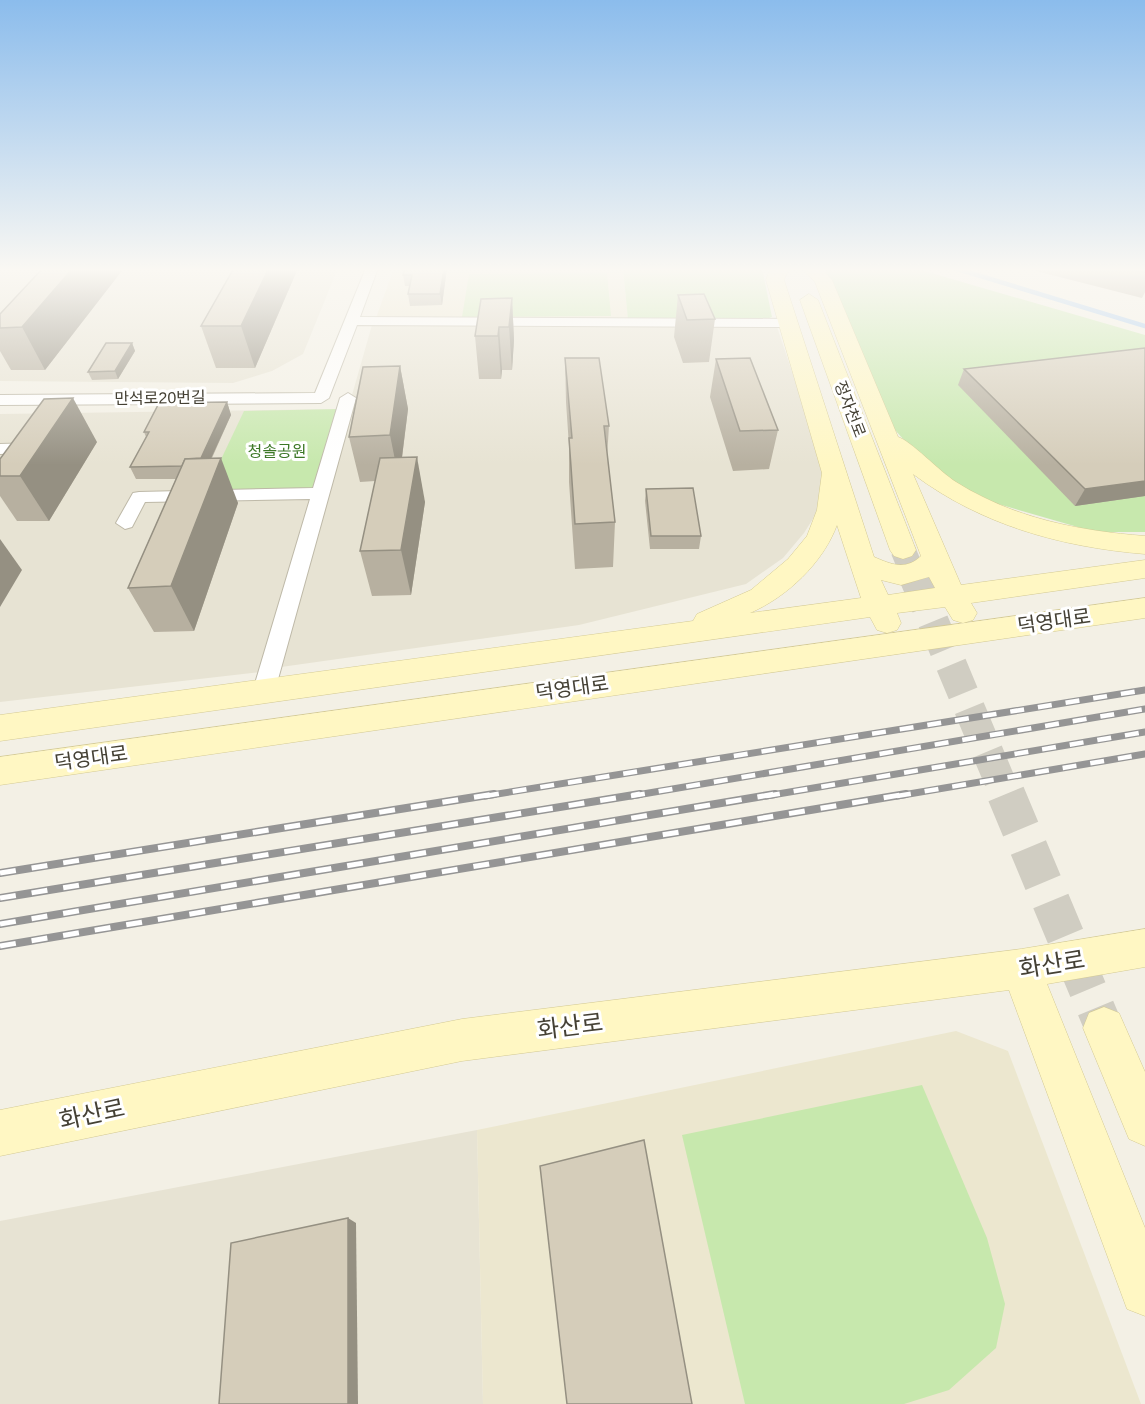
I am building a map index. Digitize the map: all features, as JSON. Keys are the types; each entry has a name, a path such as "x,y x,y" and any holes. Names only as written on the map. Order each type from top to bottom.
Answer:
{"street":[{"name":"만석로20번길","path":"0,400 321,398 347,334"},
{"path":"792,334 862,562 879,607 897,642"},
{"name":"정자천로","path":"822,334 903,550"},
{"path":"845,334 935,557 973,632"},
{"path":"264,690 348,398"},
{"path":"886,431 912,463 966,499 1032,525 1097,541 1145,545"},
{"path":"0,449 43,448"},
{"path":"672,637 761,597 798,566 819,539 830,510 833,464"},
{"path":"125,523 139,496 320,493"},
{"path":"862,562 887,574 906,576 924,570 935,557"},
{"name":"덕영대로","path":"0,728 264,690 672,637 1145,569"},
{"name":"덕영대로","path":"0,771 1145,608"},
{"name":"화산로","path":"0,1133 462,1040 1021,969 1142,956"},
{"path":"1021,969 1145,1291"},
{"path":"1104,1028 1145,1123"}],"shaded area":[{"path":"0,334 311,334 303,354 272,371 233,383 0,381"},
{"path":"370,334 779,334 824,467 821,506 804,533 783,558 746,584 579,625 274,668"},
{"path":"342,409 261,672 0,702 0,414"},
{"path":"956,1031 1008,1051 1141,1404 483,1404 477,1130"},
{"path":"477,1130 483,1404 0,1404 0,1221"}],"green space":[{"path":"853,334 1145,335 1145,532 1095,532 981,499 922,460 895,430"},
{"name":"청솔공원","path":"342,409 317,491 206,491 244,411"},
{"path":"922,1085 987,1238 1005,1304 996,1348 949,1390 904,1404 745,1404 682,1135"}],"building":[{"path":"475,334 498,334 498,336 475,336"},
{"path":"106,343 132,343 115,371 88,372"},
{"path":"1145,348 1145,481 1085,489 964,369"},
{"path":"565,358 599,358 609,426 604,426 615,522 575,524 569,438 572,438"},
{"path":"750,358 778,430 740,431 716,359"},
{"path":"400,366 390,435 349,437 363,367"},
{"path":"73,398 20,476 0,476 0,459 44,399"},
{"path":"227,402 201,458 185,459 182,466 130,467 149,432 144,432 159,403"},
{"path":"417,457 401,550 360,551 380,458"},
{"path":"221,458 171,586 128,588 185,459"},
{"path":"693,488 701,536 651,536 646,489"},
{"path":"644,1140 692,1404 567,1404 540,1166"},
{"path":"348,1218 348,1404 219,1404 231,1243"}],"tunnel":[{"path":"903,550 915,579"},
{"path":"915,578 1006,796"},
{"path":"1006,794 1104,1028"}],"railway":[{"path":"485,796 1145,690"},
{"path":"631,796 1145,709"},
{"path":"766,796 1145,732"},
{"path":"897,796 1145,754"},
{"path":"0,873 494,794"},
{"path":"0,898 640,794"},
{"path":"0,924 775,794"},
{"path":"0,946 906,794"}]}
